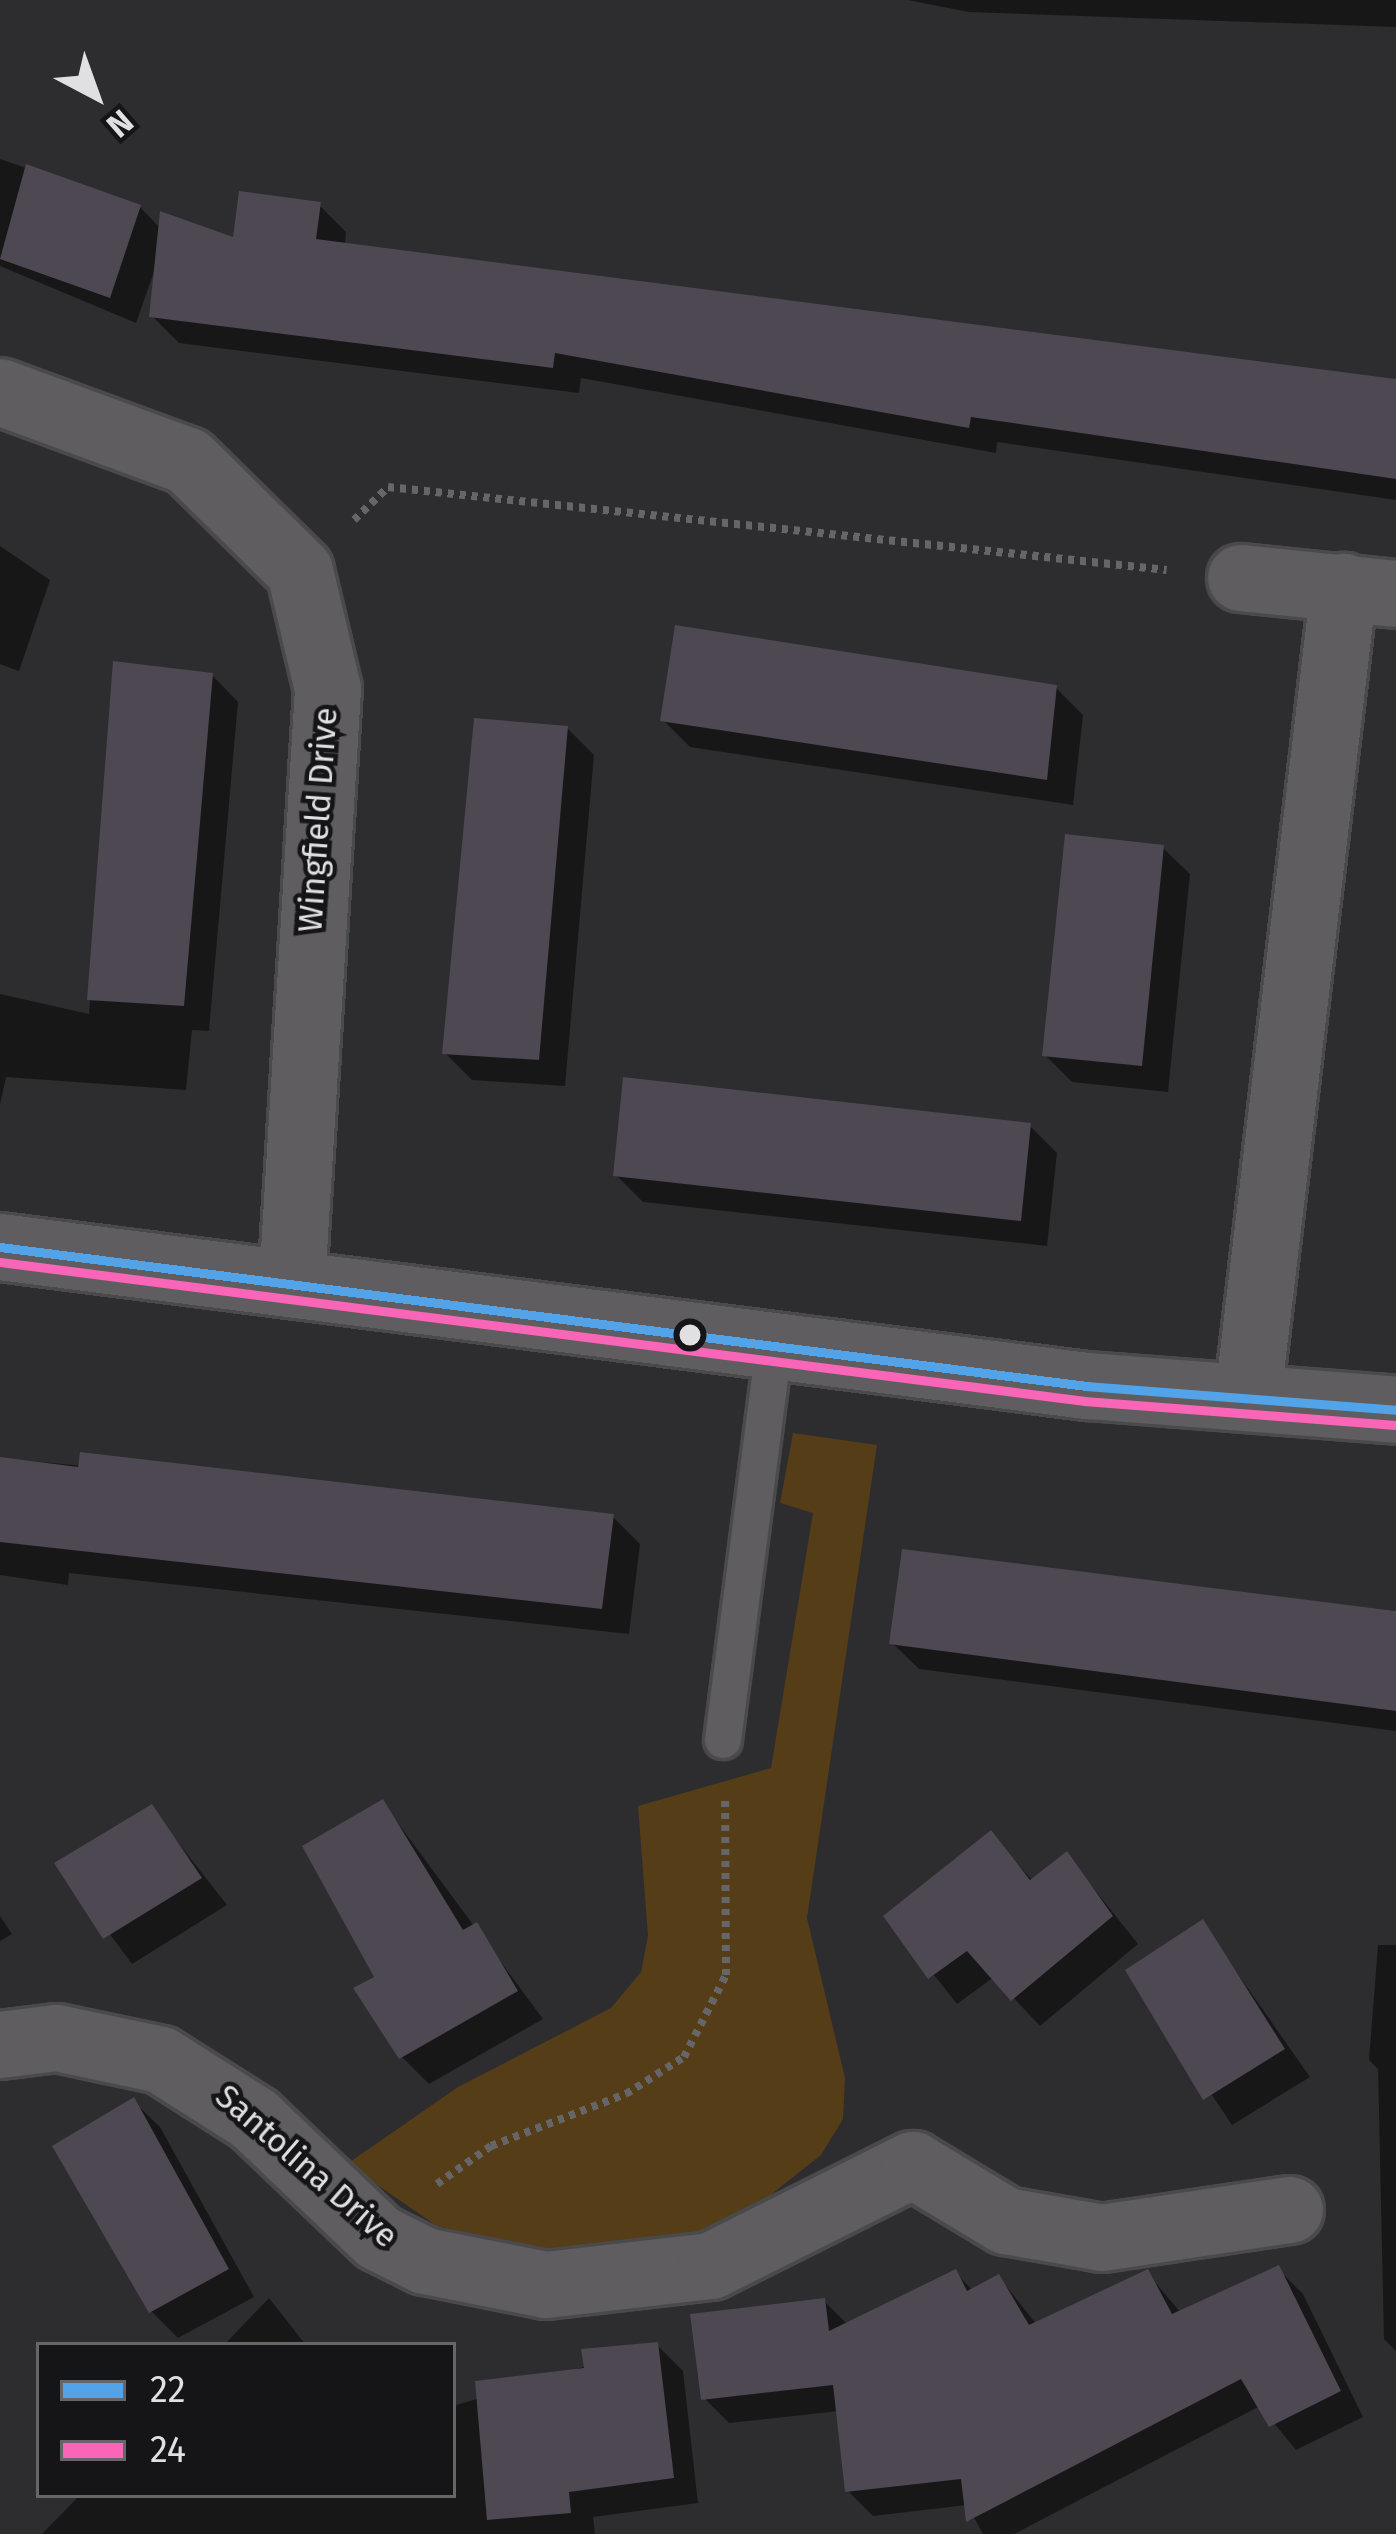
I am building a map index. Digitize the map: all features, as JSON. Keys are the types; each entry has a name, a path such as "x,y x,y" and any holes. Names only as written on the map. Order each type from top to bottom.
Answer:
{"street":[{"path":"0,392 188,461 300,571"},
{"name":"Wingfield Drive","path":"292,1284 328,689 300,571"},
{"path":"1240,578 1370,591 1248,1396"},
{"path":"0,1247 774,1347 1396,1410"},
{"name":"Santolina Drive","path":"0,2045 105,2044 208,2082 379,2238 425,2261 523,2282 644,2279 764,2244 913,2165 1006,2221 1102,2238 1291,2210"}],"lane":[{"path":"723,1740 774,1347"}],"path":[{"path":"300,571 388,487 1240,578"},
{"path":"379,2238 491,2146 658,2079 709,2022 726,1975 723,1740"}],"shaded area":[{"path":"793,1433 877,1445 807,1918 845,2078 843,2119 821,2155 763,2201 687,2238 559,2252 437,2226 347,2164 458,2087 611,2008 641,1972 648,1936 638,1806 771,1768 813,1513 780,1503"}],"building":[{"path":"26,164 141,205 110,298 0,259"},
{"path":"239,191 321,202 316,239 1396,379 1396,479 971,417 969,428 555,353 553,368 149,317 160,211 233,237"},
{"path":"675,625 1057,685 1047,780 660,721"},
{"path":"113,661 213,673 184,1006 87,1000"},
{"path":"474,718 568,726 539,1060 442,1054"},
{"path":"1065,834 1164,845 1142,1066 1042,1056"},
{"path":"623,1077 1031,1123 1021,1221 613,1176"},
{"path":"80,1452 614,1514 602,1609 0,1542 0,1457 78,1467"},
{"path":"902,1549 1396,1611 1396,1711 889,1644"},
{"path":"383,1799 463,1930 477,1922 518,1991 399,2059 353,1988 374,1977 302,1846"},
{"path":"152,1804 202,1878 103,1939 54,1863"},
{"path":"991,1830 1030,1880 1067,1851 1113,1916 1011,2001 967,1951 928,1979 883,1916"},
{"path":"1203,1919 1285,2049 1203,2100 1125,1970"},
{"path":"134,2097 229,2269 149,2313 52,2146"},
{"path":"1279,2265 1341,2391 1269,2427 1241,2379 966,2522 961,2479 845,2492 833,2385 701,2400 690,2314 825,2298 829,2331 956,2269 967,2291 999,2274 1029,2325 1148,2269 1172,2314"},
{"path":"658,2342 674,2478 569,2492 571,2513 487,2520 475,2381 584,2368 581,2349"}],"transit line":[{"name":"22","path":"0,1247 1087,1386 1396,1410"},
{"name":"24","path":"0,1262 1085,1401 1395,1425"}]}
